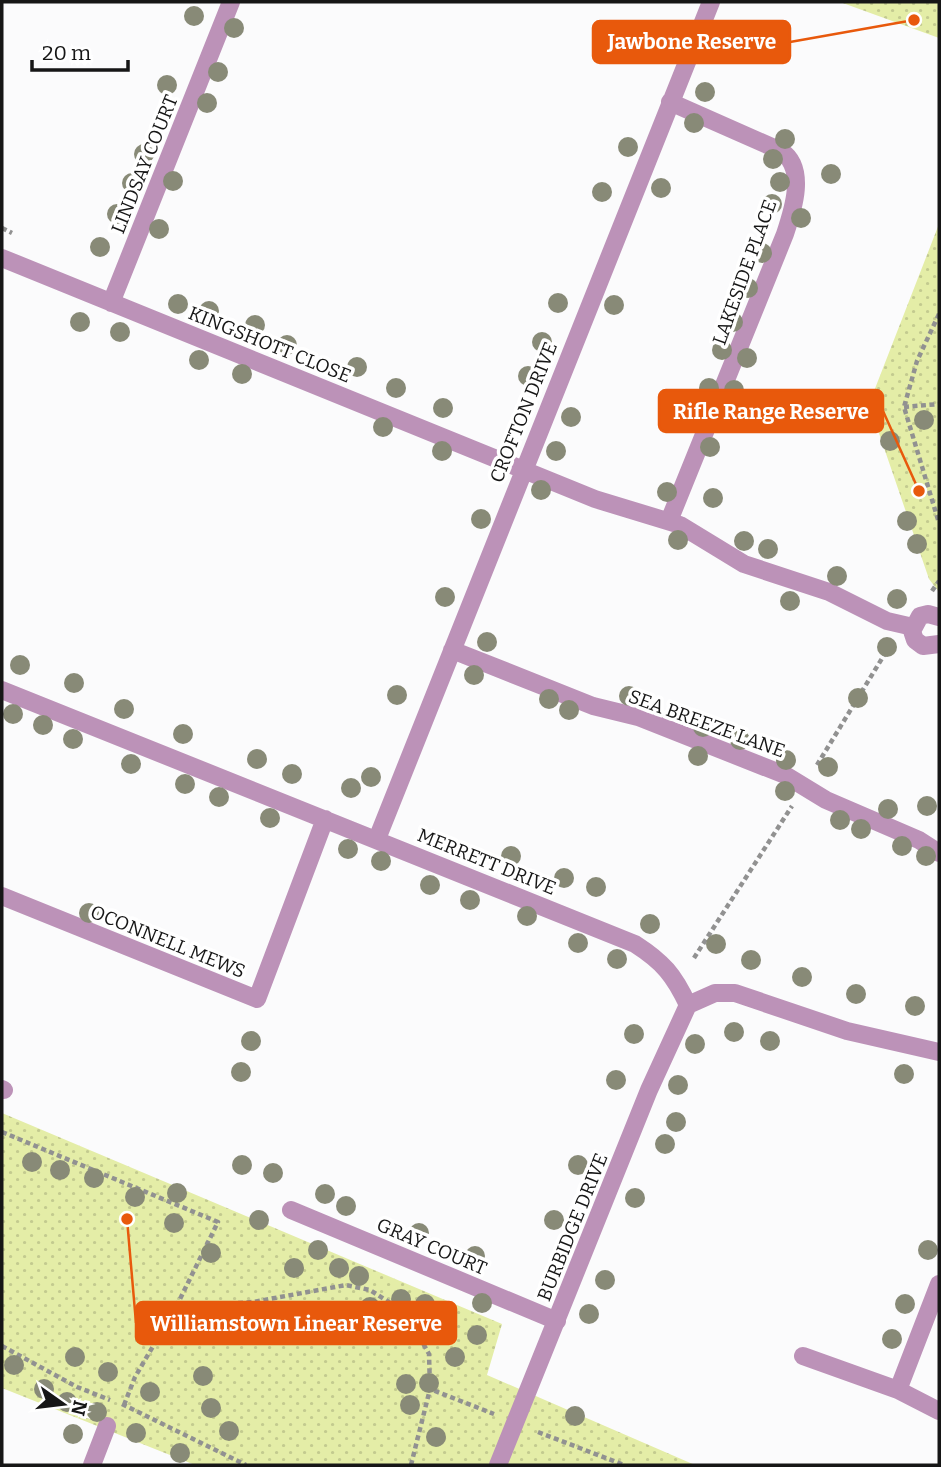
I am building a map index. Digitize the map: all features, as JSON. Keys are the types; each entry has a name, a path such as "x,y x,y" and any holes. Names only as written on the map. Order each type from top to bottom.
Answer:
{"street":[{"name":"LINDSAY COURT","path":"111,303 231,2"},
{"name":"CROFTON DRIVE","path":"377,839 710,2"},
{"name":"LAKESIDE PLACE","path":"669,521 782,241 791,215 796,176 791,160 781,151 670,102"},
{"name":"KINGSHOTT CLOSE","path":"2,258 595,499 669,521 744,564 829,592 887,621 913,627"},
{"path":"939,617 924,615 913,627 918,644 927,647 939,644"},
{"name":"SEA BREEZE LANE","path":"452,650 593,706 638,717 785,775 826,800 919,840 939,853"},
{"name":"MERRETT DRIVE","path":"2,690 635,944 661,961 678,984 688,1005"},
{"name":"OCONNELL MEWS","path":"2,896 257,999 325,819"},
{"path":"688,1005 715,993 735,993 846,1031 939,1052"},
{"name":"BURBIDGE DRIVE","path":"498,1465 649,1090 688,1005"},
{"name":"GRAY COURT","path":"291,1210 557,1321"},
{"path":"898,1390 939,1284"},
{"path":"803,1356 898,1390 939,1411"},
{"path":"92,1465 107,1426"}],"path":[{"path":"939,314 918,361 904,407 939,523"},
{"path":"904,407 939,404"},
{"path":"2,1132 218,1222 176,1307 135,1377 124,1405"},
{"path":"176,1307 253,1302 314,1293 345,1285 370,1290 406,1313 429,1354 430,1390 411,1465"},
{"path":"430,1390 624,1465"}],"green space":[{"path":"840,2 939,2 939,38"},
{"path":"939,224 939,592 929,579 869,404"},
{"path":"2,1113 502,1324 487,1375 695,1465 195,1465 2,1388"}],"place":[{"name":"Jawbone Reserve","path":"914,20"},
{"name":"Rifle Range Reserve","path":"919,491"},
{"name":"Williamstown Linear Reserve","path":"127,1219"}]}
